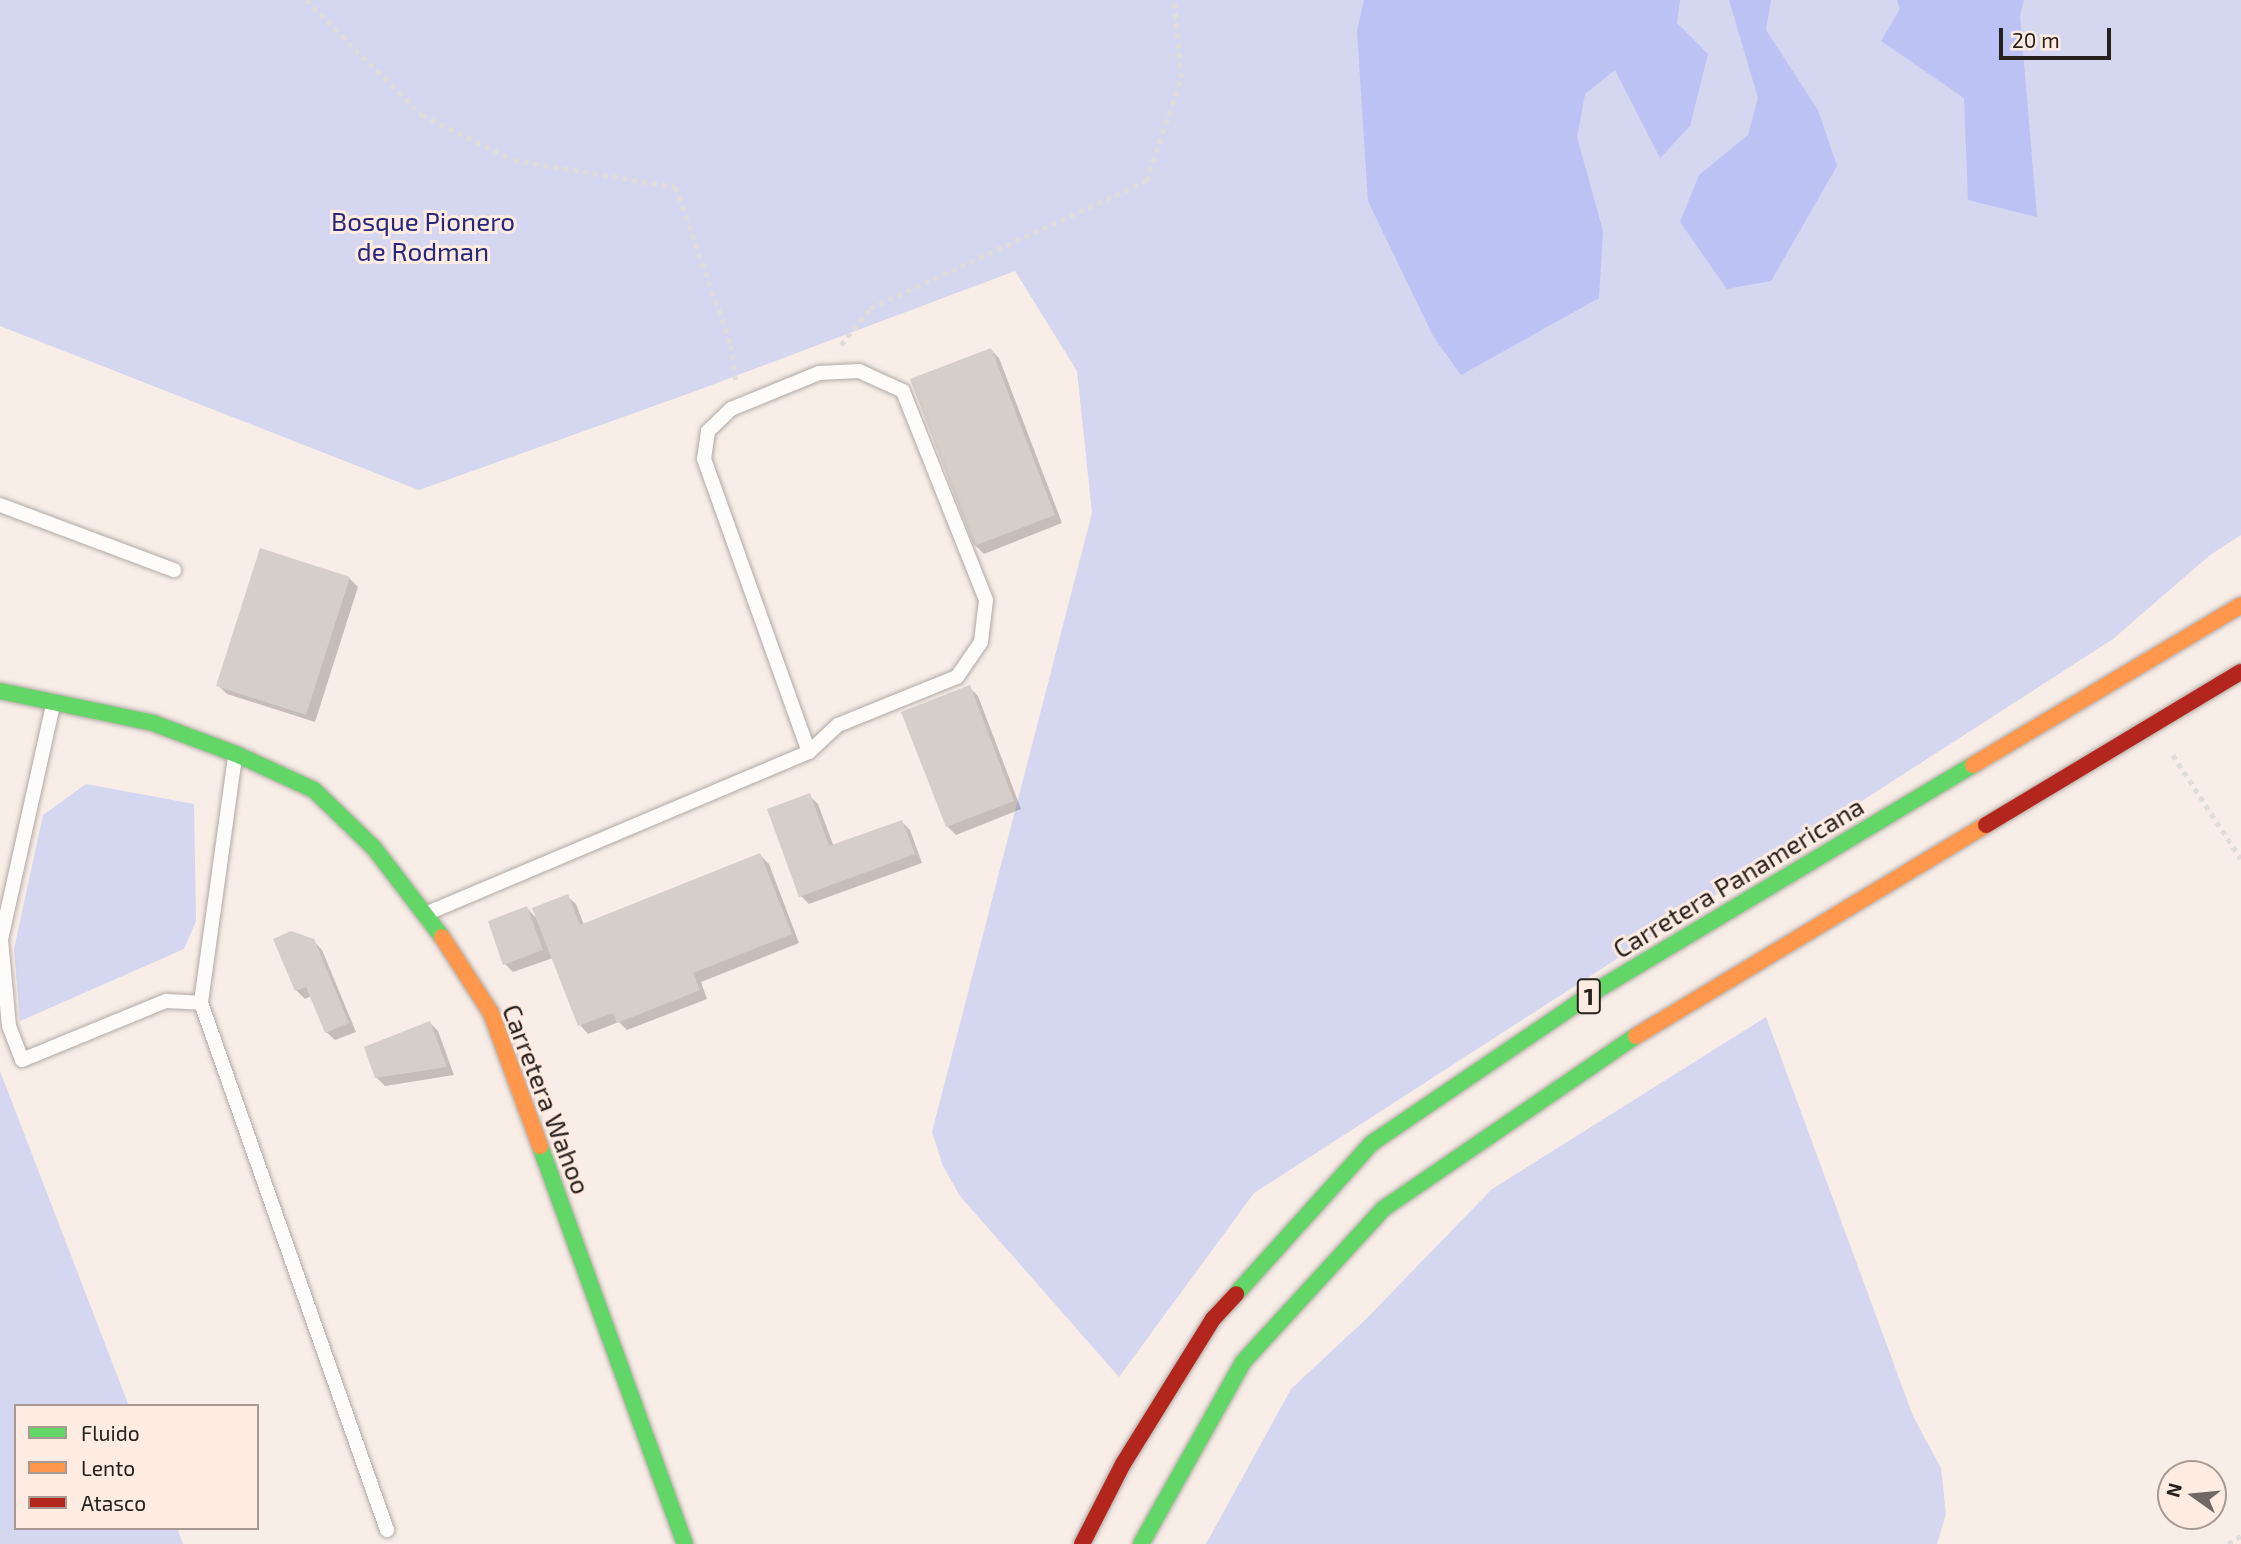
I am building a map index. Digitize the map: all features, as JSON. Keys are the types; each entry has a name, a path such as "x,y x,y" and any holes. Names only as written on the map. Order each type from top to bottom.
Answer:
{"main road":[{"path":"2215,620 2241,596"},
{"name":"Carretera Panamericana","path":"1082,1544 1124,1464 1213,1319 1372,1143 1597,990 2241,605"},
{"name":"1","path":"1141,1544 1243,1362 1383,1209 1610,1051 2241,672"},
{"name":"Carretera Wahoo","path":"0,691 153,723 236,754 314,790 374,848 426,913 491,1013 685,1544"}],"lane":[{"path":"426,913 809,752 838,725 957,677 981,642 986,600 903,391 859,371 820,373 740,405 708,430 705,460 809,752"},
{"path":"0,505 174,570"},
{"path":"54,701 1,940 9,1026 22,1060 166,1001 201,1003"},
{"path":"236,754 201,1003 387,1530"}],"path":[{"path":"306,0 422,115 514,160 676,187 731,345 740,405"},
{"path":"820,373 870,308 1146,181 1181,78 1174,0"},
{"path":"2153,725 2241,859"},
{"path":"2228,1544 2241,1536"}],"green space":[{"name":"Bosque Pionero de Rodman","path":"0,0 2241,0 2241,535 2210,555 2113,639 1254,1193 1119,1377 960,1196 943,1166 932,1132 1092,513 1077,371 1015,271 693,392 419,490 0,326"},
{"path":"86,784 194,804 196,921 184,949 20,1021 14,949 43,815"},
{"path":"1766,1017 1913,1416 1941,1468 1946,1514 1937,1544 1206,1544 1291,1389 1366,1319 1492,1189"},
{"path":"0,1071 128,1404 14,1404 14,1530 178,1530 183,1544 0,1544"}],"water":[{"path":"1364,0 1680,0 1677,23 1708,54 1690,126 1660,158 1615,70 1585,94 1577,137 1603,231 1599,298 1461,375 1433,336 1368,201 1357,31"},
{"path":"1729,0 1771,0 1766,30 1818,110 1837,166 1771,281 1727,289 1680,222 1699,175 1748,135 1758,98"},
{"path":"1897,0 2024,0 2020,15 2037,217 1968,200 1964,98 1881,41 1900,9"}],"building":[{"path":"991,348 1055,515 974,546 910,379"},
{"path":"260,548 350,577 306,715 216,686"},
{"path":"970,685 1014,801 946,827 901,712"},
{"path":"810,793 829,846 902,820 915,854 799,897 767,809"},
{"path":"760,853 792,934 693,973 700,990 617,1023 613,1013 578,1026 532,908 568,894 580,925"},
{"path":"527,906 543,950 503,965 488,921"},
{"path":"291,931 314,939 349,1023 325,1033 306,987 295,991 273,939"},
{"path":"430,1021 447,1067 375,1078 364,1047"}],"traffic: fast":[{"path":"0,691 153,723 236,754 314,790 374,848 442,937"},
{"path":"1236,1294 1372,1143 1597,990 1973,765"},
{"path":"1141,1544 1243,1362 1383,1209 1636,1036"},
{"path":"540,1146 685,1544"}],"traffic: slow":[{"path":"1973,765 2241,605"},
{"path":"1636,1036 1986,825"},
{"path":"442,937 491,1013 540,1146"}],"traffic: jam":[{"path":"1986,825 2241,672"},
{"path":"1082,1544 1123,1464 1213,1319 1236,1294"}]}
